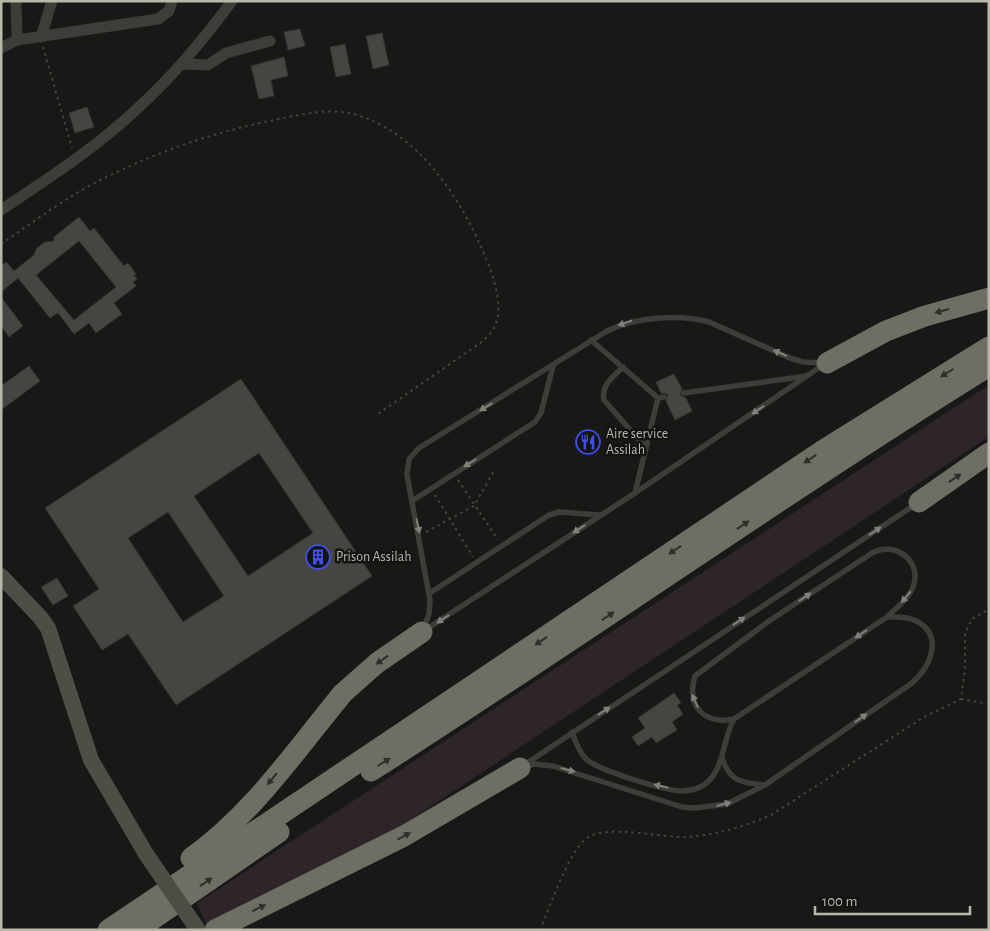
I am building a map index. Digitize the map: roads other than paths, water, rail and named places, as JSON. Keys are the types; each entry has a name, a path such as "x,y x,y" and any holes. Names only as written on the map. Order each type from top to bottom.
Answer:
{"highway":[{"path":"827,363 886,330 925,316 989,298"},
{"path":"108,930 822,451 989,347"},
{"path":"137,930 328,798 486,698 893,426 989,366"},
{"path":"919,502 989,453"},
{"path":"90,930 198,853 224,831 248,807 354,682 377,663 422,632"},
{"path":"215,930 404,836 520,768"}],"street":[{"path":"16,1 17,40"},
{"path":"41,37 52,1"},
{"path":"1,48 17,40 158,20 169,11 172,1"},
{"path":"1,210 75,160 140,107 182,64 232,1"},
{"path":"182,64 208,65 226,53 270,40"},
{"path":"1,576 48,628 91,760 146,854 198,930"}],"lane":[{"path":"422,632 429,614 430,593 407,475 411,454 553,366 591,340 620,324 634,320 696,318 790,358 803,362 827,363"},
{"path":"591,340 661,398 635,493"},
{"path":"422,632 635,493 827,363"},
{"path":"412,501 535,422 541,413 553,366"},
{"path":"623,368 606,384 603,393 604,400 646,448"},
{"path":"684,393 810,375"},
{"path":"520,768 919,502"},
{"path":"430,593 549,515 559,512 600,515"},
{"path":"884,549 902,553 909,560 915,576 914,584 907,597 886,617 734,719 715,721 702,714 692,695 695,676 768,620 872,553 884,549"},
{"path":"520,768 534,764 553,766 677,806 695,808 727,804 765,785 912,683 928,666 933,648 928,631 913,620 886,617"},
{"path":"572,732 580,750 594,764 649,784 675,790 695,789 704,785 716,772 722,758 725,738 734,719"},
{"path":"722,758 727,772 732,776 746,782 765,785"}],"place":[{"name":"Aire service Assilah","path":"588,442"},
{"name":"Prison Assilah","path":"318,557"}]}
